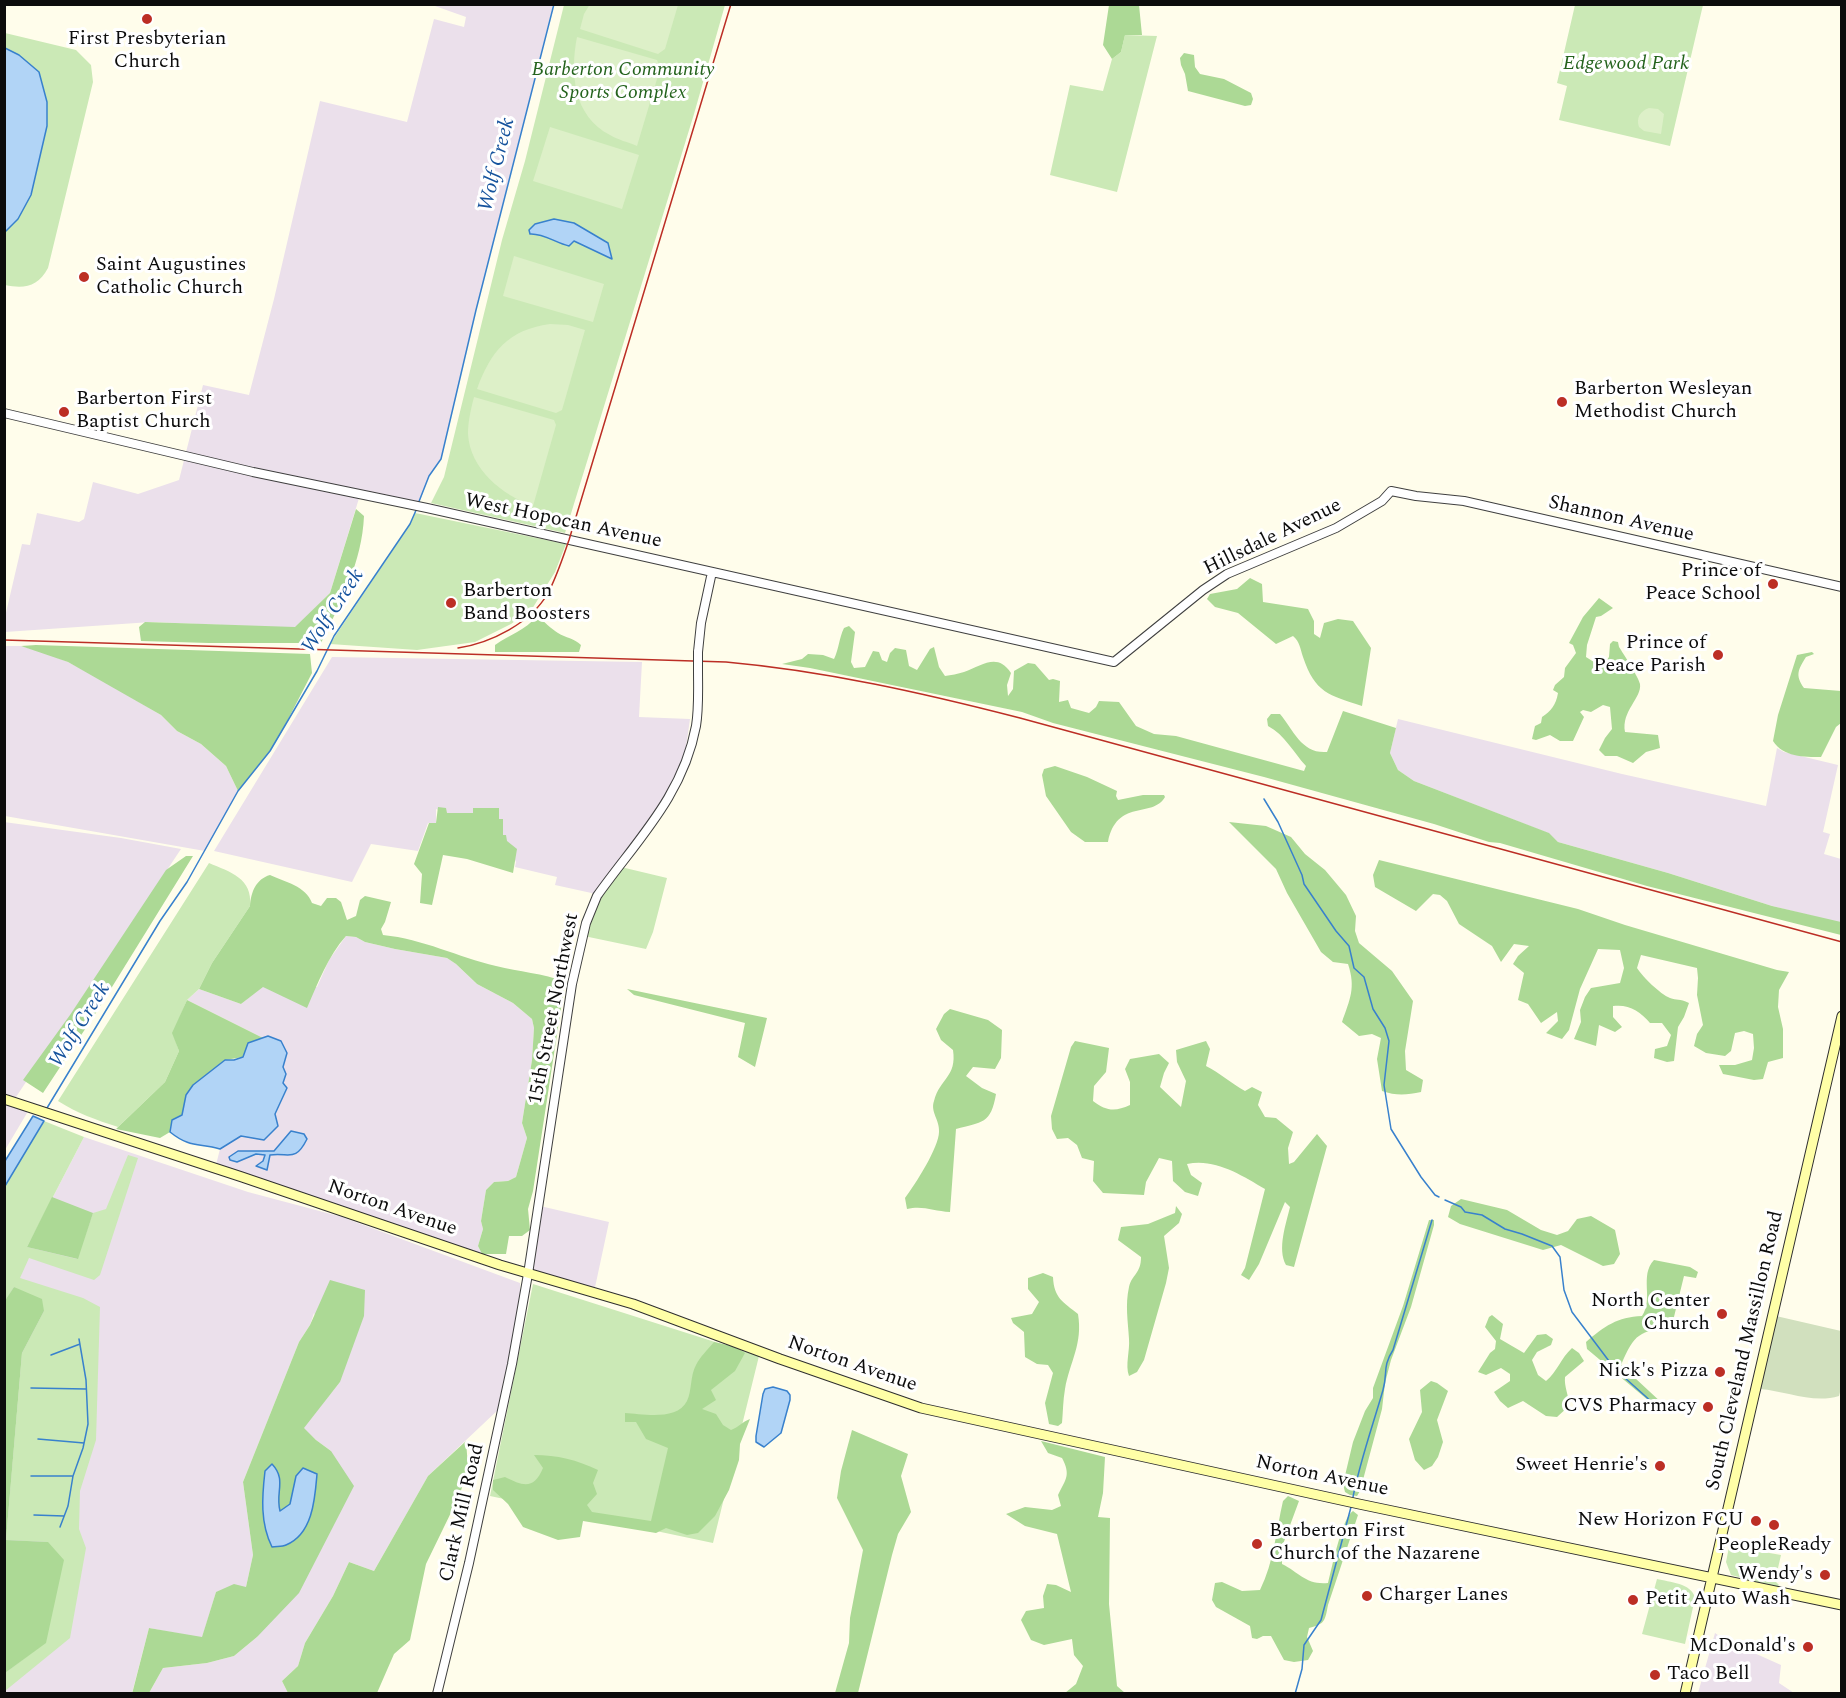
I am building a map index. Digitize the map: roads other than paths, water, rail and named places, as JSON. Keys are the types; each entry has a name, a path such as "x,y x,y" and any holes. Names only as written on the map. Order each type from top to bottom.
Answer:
{"main road":[{"name":"South Cleveland Massillon Road","path":"1685,1694 1842,1016"},
{"name":"Norton Avenue","path":"4,1100 242,1177 528,1274 633,1304 790,1363 937,1413 1842,1605"}],"street":[{"name":"West Hopocan Avenue","path":"4,413 229,466 428,508 1114,662"},
{"name":"Shannon Avenue","path":"1391,491 1464,501 1842,587"},
{"name":"Hillsdale Avenue","path":"1114,662 1227,574 1336,528 1382,501 1391,491"},
{"name":"15th Street Northwest","path":"517,1338 566,1021 586,923 597,896 656,819 675,789 691,747 696,724 701,623 712,572"},
{"name":"Clark Mill Road","path":"437,1694 469,1563 517,1338"}],"water":[{"path":"5,48 19,55 39,72 47,102 47,126 31,195 18,219 5,232"},
{"path":"554,219 574,223 608,243 612,259 574,241 569,246 540,235 530,234 529,230 535,224"},
{"path":"268,1036 281,1041 287,1053 283,1067 286,1074 283,1083 287,1088 275,1114 278,1126 264,1140 241,1136 220,1149 189,1143 170,1132 172,1120 182,1115 186,1095 193,1085 225,1060 243,1057 248,1043"},
{"path":"33,1116 44,1121 5,1186 5,1161"},
{"path":"291,1131 304,1134 307,1139 303,1146 295,1154 270,1155 267,1170 256,1166 263,1161 265,1155 256,1154 237,1162 230,1160 229,1157 238,1151 274,1151"},
{"path":"773,1387 787,1391 790,1400 781,1433 764,1447 756,1442 756,1436 763,1394 765,1389"},
{"path":"272,1464 279,1475 280,1511 290,1504 296,1476 303,1468 317,1474 311,1514 302,1533 286,1545 272,1547 265,1529 263,1500 265,1471"}],"waterway":[{"name":"Wolf Creek","path":"418,504 429,476 441,459 476,310 554,4"},
{"name":"Wolf Creek","path":"47,1108 160,921 187,882 238,791 270,751 317,671 334,636 410,524 417,508"},
{"path":"1264,799 1278,822 1304,884 1349,946 1354,968 1364,977 1373,1009 1385,1028 1389,1041 1384,1085 1391,1129 1421,1177 1439,1197"},
{"path":"1445,1200 1461,1207 1465,1212 1482,1215 1505,1229 1552,1246 1560,1257 1564,1290 1572,1312 1615,1369 1663,1412"},
{"path":"1353,1497 1383,1390 1386,1366 1393,1350 1432,1220"},
{"path":"60,1527 68,1506 73,1476 83,1448 88,1424 86,1380 79,1339"},
{"path":"51,1355 80,1344"},
{"path":"31,1388 86,1389"},
{"path":"38,1439 84,1443"},
{"path":"31,1476 72,1476"},
{"path":"1295,1694 1302,1669 1304,1645 1321,1620 1351,1507"},
{"path":"34,1515 64,1516"}],"railway":[{"path":"458,648 484,642 521,622 541,604 554,580 569,540 731,4"},
{"path":"4,640 726,662 837,677 1020,718 1842,942"}],"place":[{"name":"First Presbyterian Church","path":"147,19"},
{"name":"Saint Augustines Catholic Church","path":"84,277"},
{"name":"Barberton Wesleyan Methodist Church","path":"1562,402"},
{"name":"Barberton First Baptist Church","path":"64,412"},
{"name":"Prince of Peace School","path":"1773,584"},
{"name":"Barberton Band Boosters","path":"451,603"},
{"name":"Prince of Peace Parish","path":"1718,655"},
{"name":"North Center Church","path":"1722,1314"},
{"name":"Nick's Pizza","path":"1720,1372"},
{"name":"CVS Pharmacy","path":"1708,1407"},
{"name":"Sweet Henrie's","path":"1660,1466"},
{"name":"New Horizon FCU","path":"1756,1521"},
{"name":"PeopleReady","path":"1774,1525"},
{"name":"Barberton First Church of the Nazarene","path":"1257,1544"},
{"name":"Wendy's","path":"1825,1575"},
{"name":"Charger Lanes","path":"1367,1596"},
{"name":"Petit Auto Wash","path":"1633,1600"},
{"name":"McDonald's","path":"1808,1647"},
{"name":"Taco Bell","path":"1655,1675"}],"park label":[{"name":"Edgewood Park","path":"1626,65"},
{"name":"Barberton Community Sports Complex","path":"623,82"}]}
